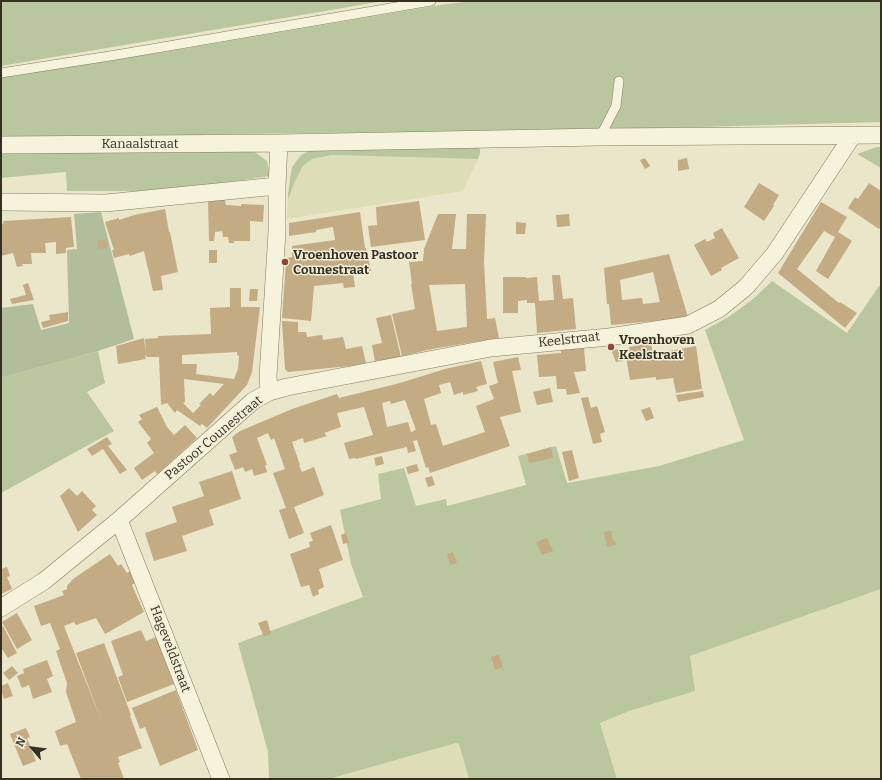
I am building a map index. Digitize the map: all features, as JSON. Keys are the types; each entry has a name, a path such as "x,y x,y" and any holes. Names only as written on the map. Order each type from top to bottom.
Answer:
{"street":[{"name":"Keelstraat","path":"269,392 287,387 491,348 609,337 688,325 719,309 746,287 776,253 853,135"},
{"path":"279,143 600,137 881,135"},
{"name":"Pastoor Counestraat","path":"1,608 44,581 120,520 253,401 269,392 268,376 277,232 279,143"},
{"name":"Kanaalstraat","path":"1,145 279,143"},
{"path":"1,202 106,202 277,186"},
{"name":"Hageveldstraat","path":"120,520 221,779"}],"lane":[{"path":"1,73 431,1"},
{"path":"600,137 616,106 620,81"}],"green space":[{"path":"1,1 384,1 1,66"},
{"path":"477,1 881,1 881,122 588,130 242,134 1,139 1,77 164,52 446,4"},
{"path":"475,146 480,149 478,159 332,155 312,159 303,166 295,181 288,200 292,167 301,155 315,148"},
{"path":"881,147 881,168 857,154"},
{"path":"252,150 267,161 270,176 170,191 67,191 66,172 1,178 1,154"},
{"path":"332,155 478,159 463,191 287,219 288,200 295,181 303,166 312,159"},
{"path":"101,212 134,339 98,351 1,378 1,308 33,304 41,330 69,323 67,250 77,249 74,214"},
{"path":"772,281 847,333 881,283 881,589 690,656 695,691 629,711 600,723 617,779 469,779 459,744 456,743 329,779 269,779 268,752 238,643 363,597 351,564 340,510 381,499 378,474 404,468 416,506 446,499 447,506 526,485 518,456 556,446 567,483 659,466 744,440 705,330 730,316 753,299"},
{"path":"98,351 105,383 87,392 114,431 1,493 1,378"},
{"path":"881,589 881,779 617,779 600,723 629,711 690,656"},
{"path":"456,743 459,744 469,779 329,779"}],"building":[{"path":"645,158 650,166 645,169 640,160"},
{"path":"687,158 689,169 678,171 678,160"},
{"path":"759,183 779,195 764,221 744,207"},
{"path":"869,183 881,191 881,226 879,229 848,208 855,197 858,199"},
{"path":"225,200 226,205 264,205 263,222 250,221 250,241 234,241 234,243 229,243 228,237 223,237 222,231 215,232 214,241 209,241 208,201"},
{"path":"419,201 425,240 371,247 368,226 377,225 376,207"},
{"path":"821,202 847,217 838,232 852,241 828,279 816,271 835,237 824,231 797,269 839,303 840,302 857,313 845,328 778,273"},
{"path":"165,209 178,272 161,276 163,290 153,291 144,251 130,256 129,254 114,258 112,250 114,250 105,222"},
{"path":"360,212 365,248 371,271 353,273 355,287 344,288 343,283 314,286 311,321 282,318 286,261 287,258 292,257 292,246 335,240 333,227 316,230 316,232 289,236 289,223"},
{"path":"438,214 456,214 452,249 466,249 467,214 486,214 484,262 487,319 495,318 499,338 437,348 402,356 392,314 415,309 409,262 423,261 424,249","holes":["465,284 467,327 437,331 429,285"]},
{"path":"569,214 570,226 557,227 556,215"},
{"path":"71,217 74,247 66,248 66,253 56,254 56,242 45,243 46,253 31,253 32,264 22,264 23,266 17,267 13,253 1,256 1,224 4,223 3,221"},
{"path":"516,222 526,223 525,234 516,234"},
{"path":"722,228 739,258 721,268 722,270 711,276 694,245 705,239 707,242 715,238 713,233"},
{"path":"106,239 107,248 99,249 97,241"},
{"path":"209,250 217,250 217,263 209,263"},
{"path":"669,254 688,317 611,325 609,304 607,304 604,268","holes":["653,272 660,302 643,304 642,298 622,300 620,280"]},
{"path":"552,275 560,275 563,299 573,298 576,329 537,333 535,303 527,303 527,300 518,301 518,313 503,313 503,277 537,277 539,301 554,300"},
{"path":"28,283 34,300 12,304 10,299 26,295 23,285"},
{"path":"230,288 241,288 241,307 260,307 252,372 247,385 207,428 202,424 200,426 177,410 175,413 167,403 161,405 159,357 147,357 145,355 146,359 118,364 116,346 144,338 146,353 145,339 158,338 158,336 211,334 210,308 230,307","holes":["237,352 237,355 239,356 238,369 234,379 196,374 197,364 182,364 182,355","184,379 224,384 213,396 210,393 199,404 201,405 193,413 183,403 185,402"]},
{"path":"250,289 258,289 257,301 249,301"},
{"path":"68,312 68,321 43,328 41,322 50,320 49,315"},
{"path":"391,315 401,357 375,361 372,345 382,343 376,318"},
{"path":"282,321 298,322 298,332 306,332 307,337 322,335 323,340 343,337 346,349 362,346 366,363 288,372 285,369"},
{"path":"651,343 653,354 696,346 702,389 676,393 673,378 656,380 656,377 630,380 626,357 630,356 629,347"},
{"path":"584,348 586,371 574,372 580,393 567,395 566,389 557,389 556,376 539,377 537,355 561,353 561,350"},
{"path":"620,349 623,361 616,362 611,350"},
{"path":"518,357 521,370 512,371 521,412 500,417 510,446 430,473 428,467 426,468 417,440 413,441 416,451 408,453 407,447 356,459 349,459 344,443 373,435 364,407 337,413 341,427 324,433 327,436 304,443 303,438 292,442 302,472 314,467 324,495 294,507 304,533 289,539 279,510 286,508 273,473 285,469 274,438 271,440 268,433 257,438 267,465 265,465 267,472 254,476 252,469 245,472 243,467 235,470 229,455 237,452 232,437 240,431 292,409 337,394 339,398 400,383 445,369 481,361 487,384 476,387 478,391 463,395 463,392 454,395 450,382 439,385 441,393 424,399 431,425 436,424 443,446 485,432 476,406 494,399 489,386 498,383 493,362","holes":["405,400 416,430 411,432 408,422 387,427 382,403 390,401 391,404"]},
{"path":"550,388 553,402 537,405 533,392"},
{"path":"703,391 704,397 678,402 676,395"},
{"path":"588,397 591,408 597,406 605,432 600,434 602,442 593,444 581,398"},
{"path":"157,407 167,427 174,435 185,425 197,438 157,474 155,471 142,480 134,468 154,453 147,443 151,439 138,422 142,419 139,415"},
{"path":"650,407 654,418 646,421 641,410"},
{"path":"107,437 112,444 108,446 127,470 120,474 103,449 92,456 87,449"},
{"path":"551,447 553,458 529,463 527,454"},
{"path":"572,450 579,478 569,481 562,452"},
{"path":"382,456 384,464 376,466 374,458"},
{"path":"417,464 419,471 408,474 406,467"},
{"path":"232,471 241,499 209,510 214,525 182,536 187,551 154,561 145,533 177,522 172,507 204,496 199,482"},
{"path":"432,476 435,485 428,487 425,478"},
{"path":"69,488 77,496 82,491 96,506 92,510 97,515 78,532 60,496"},
{"path":"331,525 343,560 319,569 324,587 318,590 319,594 313,597 309,585 301,587 290,554 310,547 309,542 313,541 310,533"},
{"path":"611,531 613,541 615,541 616,545 607,547 604,532"},
{"path":"346,533 349,543 343,544 341,535"},
{"path":"547,538 553,551 542,555 536,542"},
{"path":"453,552 457,563 450,565 447,554"},
{"path":"110,554 118,566 121,564 127,573 133,569 138,581 132,585 144,612 105,634 96,618 76,625 74,622 64,626 101,720 76,653 104,643 142,748 118,757 120,762 118,763 124,779 81,779 67,744 60,746 55,731 76,722 66,692 67,683 56,651 60,649 50,623 41,626 34,606 64,595 62,591 67,589 67,586 73,579"},
{"path":"7,567 10,576 7,577 12,589 1,594 1,569"},
{"path":"17,613 32,640 17,649 2,622"},
{"path":"267,620 271,634 264,637 258,623"},
{"path":"3,626 17,653 8,658 1,649 1,627"},
{"path":"141,630 146,641 156,637 174,684 127,702 118,677 123,675 111,641"},
{"path":"499,655 503,667 495,670 491,657"},
{"path":"47,660 53,676 47,679 52,692 33,699 29,685 22,688 17,676 24,673 23,669"},
{"path":"12,666 18,673 9,680 3,673"},
{"path":"8,683 13,696 4,699 1,686"},
{"path":"176,690 198,750 160,766 145,727 140,729 132,708"},
{"path":"26,728 30,737 27,738 36,761 23,766 10,734"}],"place":[{"name":"Vroenhoven Pastoor Counestraat","path":"285,262"},
{"name":"Vroenhoven Keelstraat","path":"611,347"}]}
